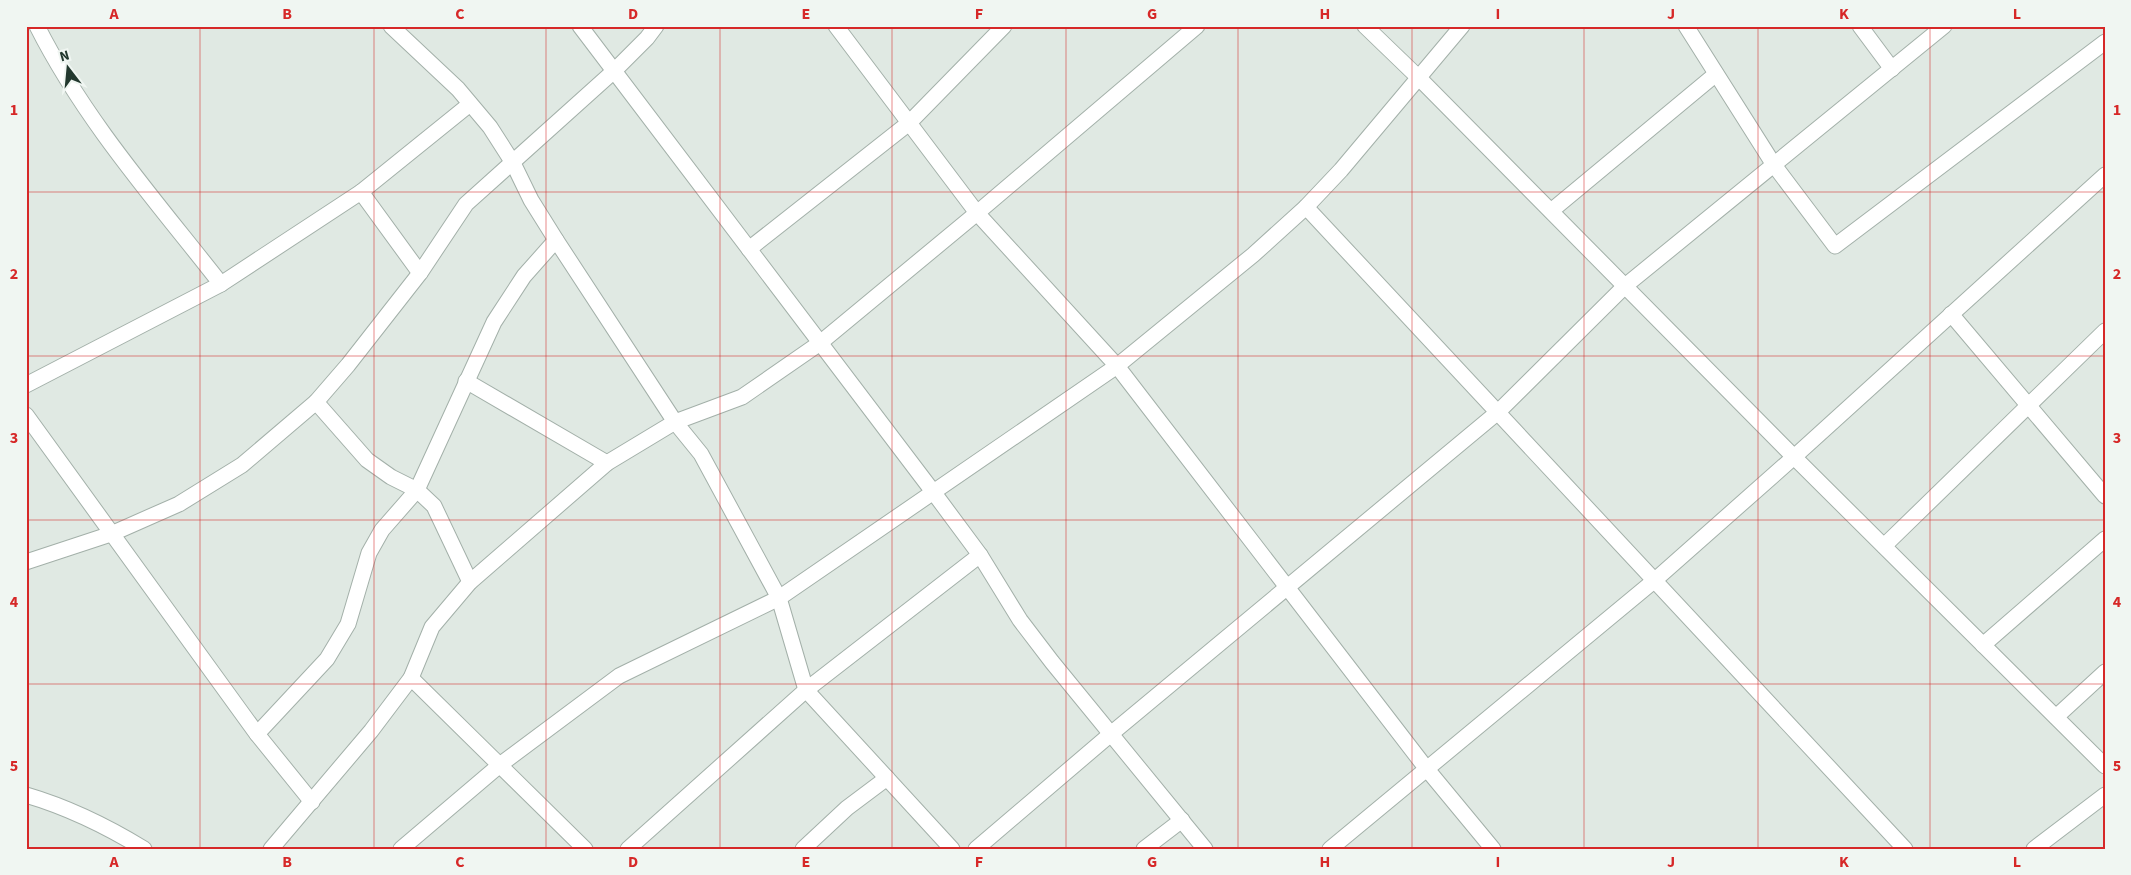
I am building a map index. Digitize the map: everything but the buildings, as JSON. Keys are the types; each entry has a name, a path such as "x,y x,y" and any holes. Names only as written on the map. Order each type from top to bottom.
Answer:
{"street":[{"path":"37,26 69,85 103,134 221,284"},
{"path":"391,26 458,89 490,127 513,162 531,200 556,240 675,422 701,454 779,598 806,690 952,849"},
{"path":"580,26 980,555 1020,620 1052,662 1205,849"},
{"path":"26,562 111,534 180,504 242,465 316,402 348,365 420,273 466,204 614,72 656,26"},
{"path":"836,26 978,213 1117,366 1426,768 1493,849"},
{"path":"749,249 908,123 1004,26"},
{"path":"271,849 371,732 411,678 432,627 470,582 607,462 675,422 742,397 820,343 978,213 1197,26"},
{"path":"1365,26 2105,766"},
{"path":"401,849 501,764 619,676 779,598 1117,366 1253,255 1306,207 1341,170 1420,79 1462,26"},
{"path":"1686,26 1774,165 1836,246 2105,42"},
{"path":"1860,26 1892,68"},
{"path":"976,849 1112,733 1498,412 1625,286 1944,26"},
{"path":"1551,211 1716,74"},
{"path":"26,385 221,284 361,192 470,104"},
{"path":"1330,849 1654,580 1794,457 2105,175"},
{"path":"361,192 420,273"},
{"path":"1306,207 1905,849"},
{"path":"257,734 326,659 348,624 373,545 382,530 417,490 444,436 466,380 494,322 524,276 556,240"},
{"path":"1951,314 2105,496"},
{"path":"1884,546 2105,331"},
{"path":"466,380 607,462"},
{"path":"316,402 367,460 391,477 417,490 434,506 470,582"},
{"path":"26,415 257,734 312,802"},
{"path":"1983,645 2105,540"},
{"path":"628,849 806,690 980,555"},
{"path":"2056,716 2105,672"},
{"path":"411,678 501,764 585,849"},
{"path":"803,849 847,808 887,778"},
{"path":"26,795 47,801 106,828 144,849"},
{"path":"2034,849 2105,795"},
{"path":"1144,849 1182,820"}]}
